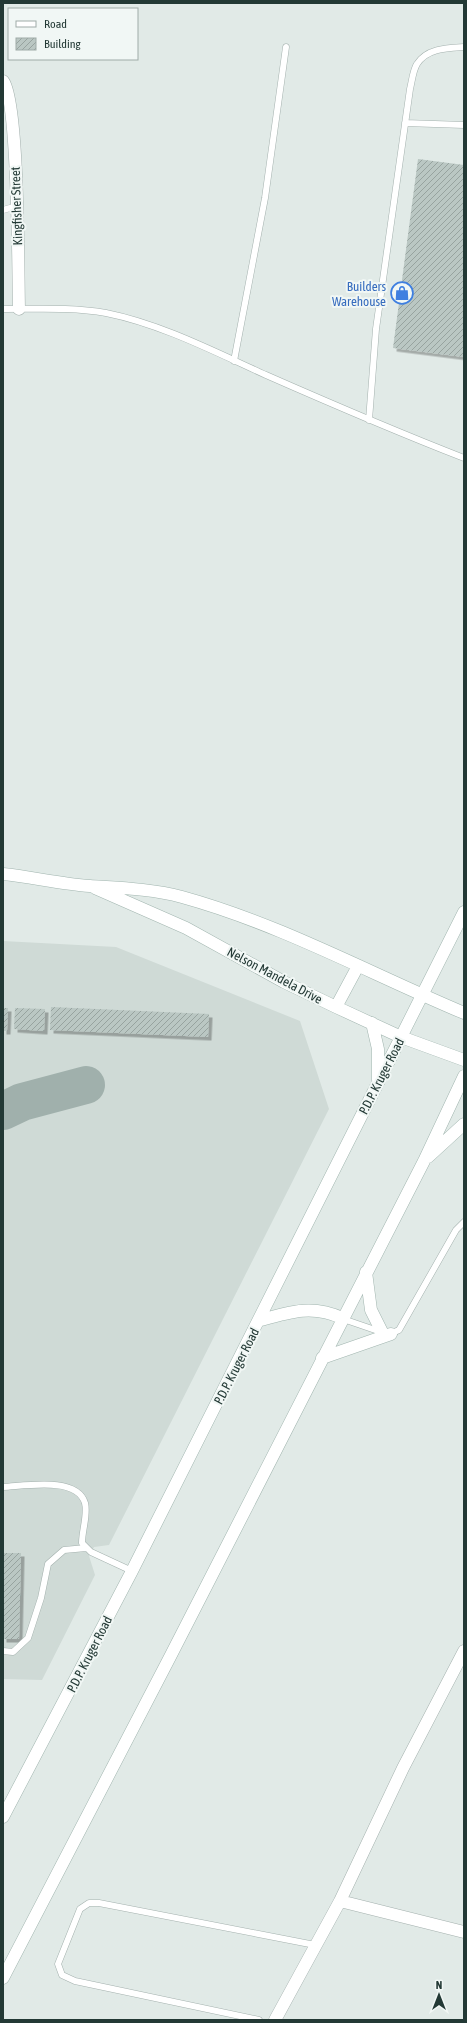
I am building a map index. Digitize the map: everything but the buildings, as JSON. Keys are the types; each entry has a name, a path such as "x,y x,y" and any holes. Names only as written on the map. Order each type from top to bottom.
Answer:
{"street":[{"name":"Kingfisher Street","path":"3,81 11,104 17,206 19,309"},
{"name":"Nelson Mandela Drive","path":"3,874 88,886 142,890 180,896 202,902 258,923 464,1014"},
{"name":"Nelson Mandela Drive","path":"88,886 186,928 284,982 336,1007 401,1036 464,1060"},
{"name":"P.D.P. Kruger Road","path":"3,1816 132,1571 464,912"},
{"path":"336,1007 358,966"},
{"path":"372,1023 378,1049 378,1083"},
{"path":"3,1978 171,1656 342,1318 424,1161 464,1076"},
{"path":"424,1161 464,1124"},
{"path":"322,1358 387,1333 371,1310 366,1272"},
{"path":"258,1321 284,1313 310,1309 342,1318"},
{"path":"275,2020 340,1902 403,1768 464,1651"},
{"path":"340,1902 464,1932"}],"lane":[{"path":"234,361 265,198 286,47"},
{"path":"369,420 376,329 410,89 417,64 425,56 440,48 464,47"},
{"path":"405,123 464,126"},
{"path":"3,210 17,206"},
{"path":"3,309 80,310 105,313 172,334 369,420 464,458"},
{"path":"342,1318 387,1333 399,1330 456,1230 464,1222"},
{"path":"456,1230 464,1230"},
{"path":"3,1487 58,1485 71,1487 80,1493 85,1504 82,1543 86,1548 132,1571"},
{"path":"3,1651 13,1652 28,1638 41,1598 48,1564 64,1550 86,1548"},
{"path":"259,2020 75,1981 62,1975 58,1964 80,1909 89,1903 99,1903 315,1945"}],"shaded area":[{"path":"3,941 116,947 300,1021 329,1109 109,1545 94,1547 89,1556 95,1575 42,1680 3,1679"}],"taxiway":[{"path":"3,1111 22,1102 86,1085"}],"place":[{"name":"Builders Warehouse","path":"402,293"}]}
